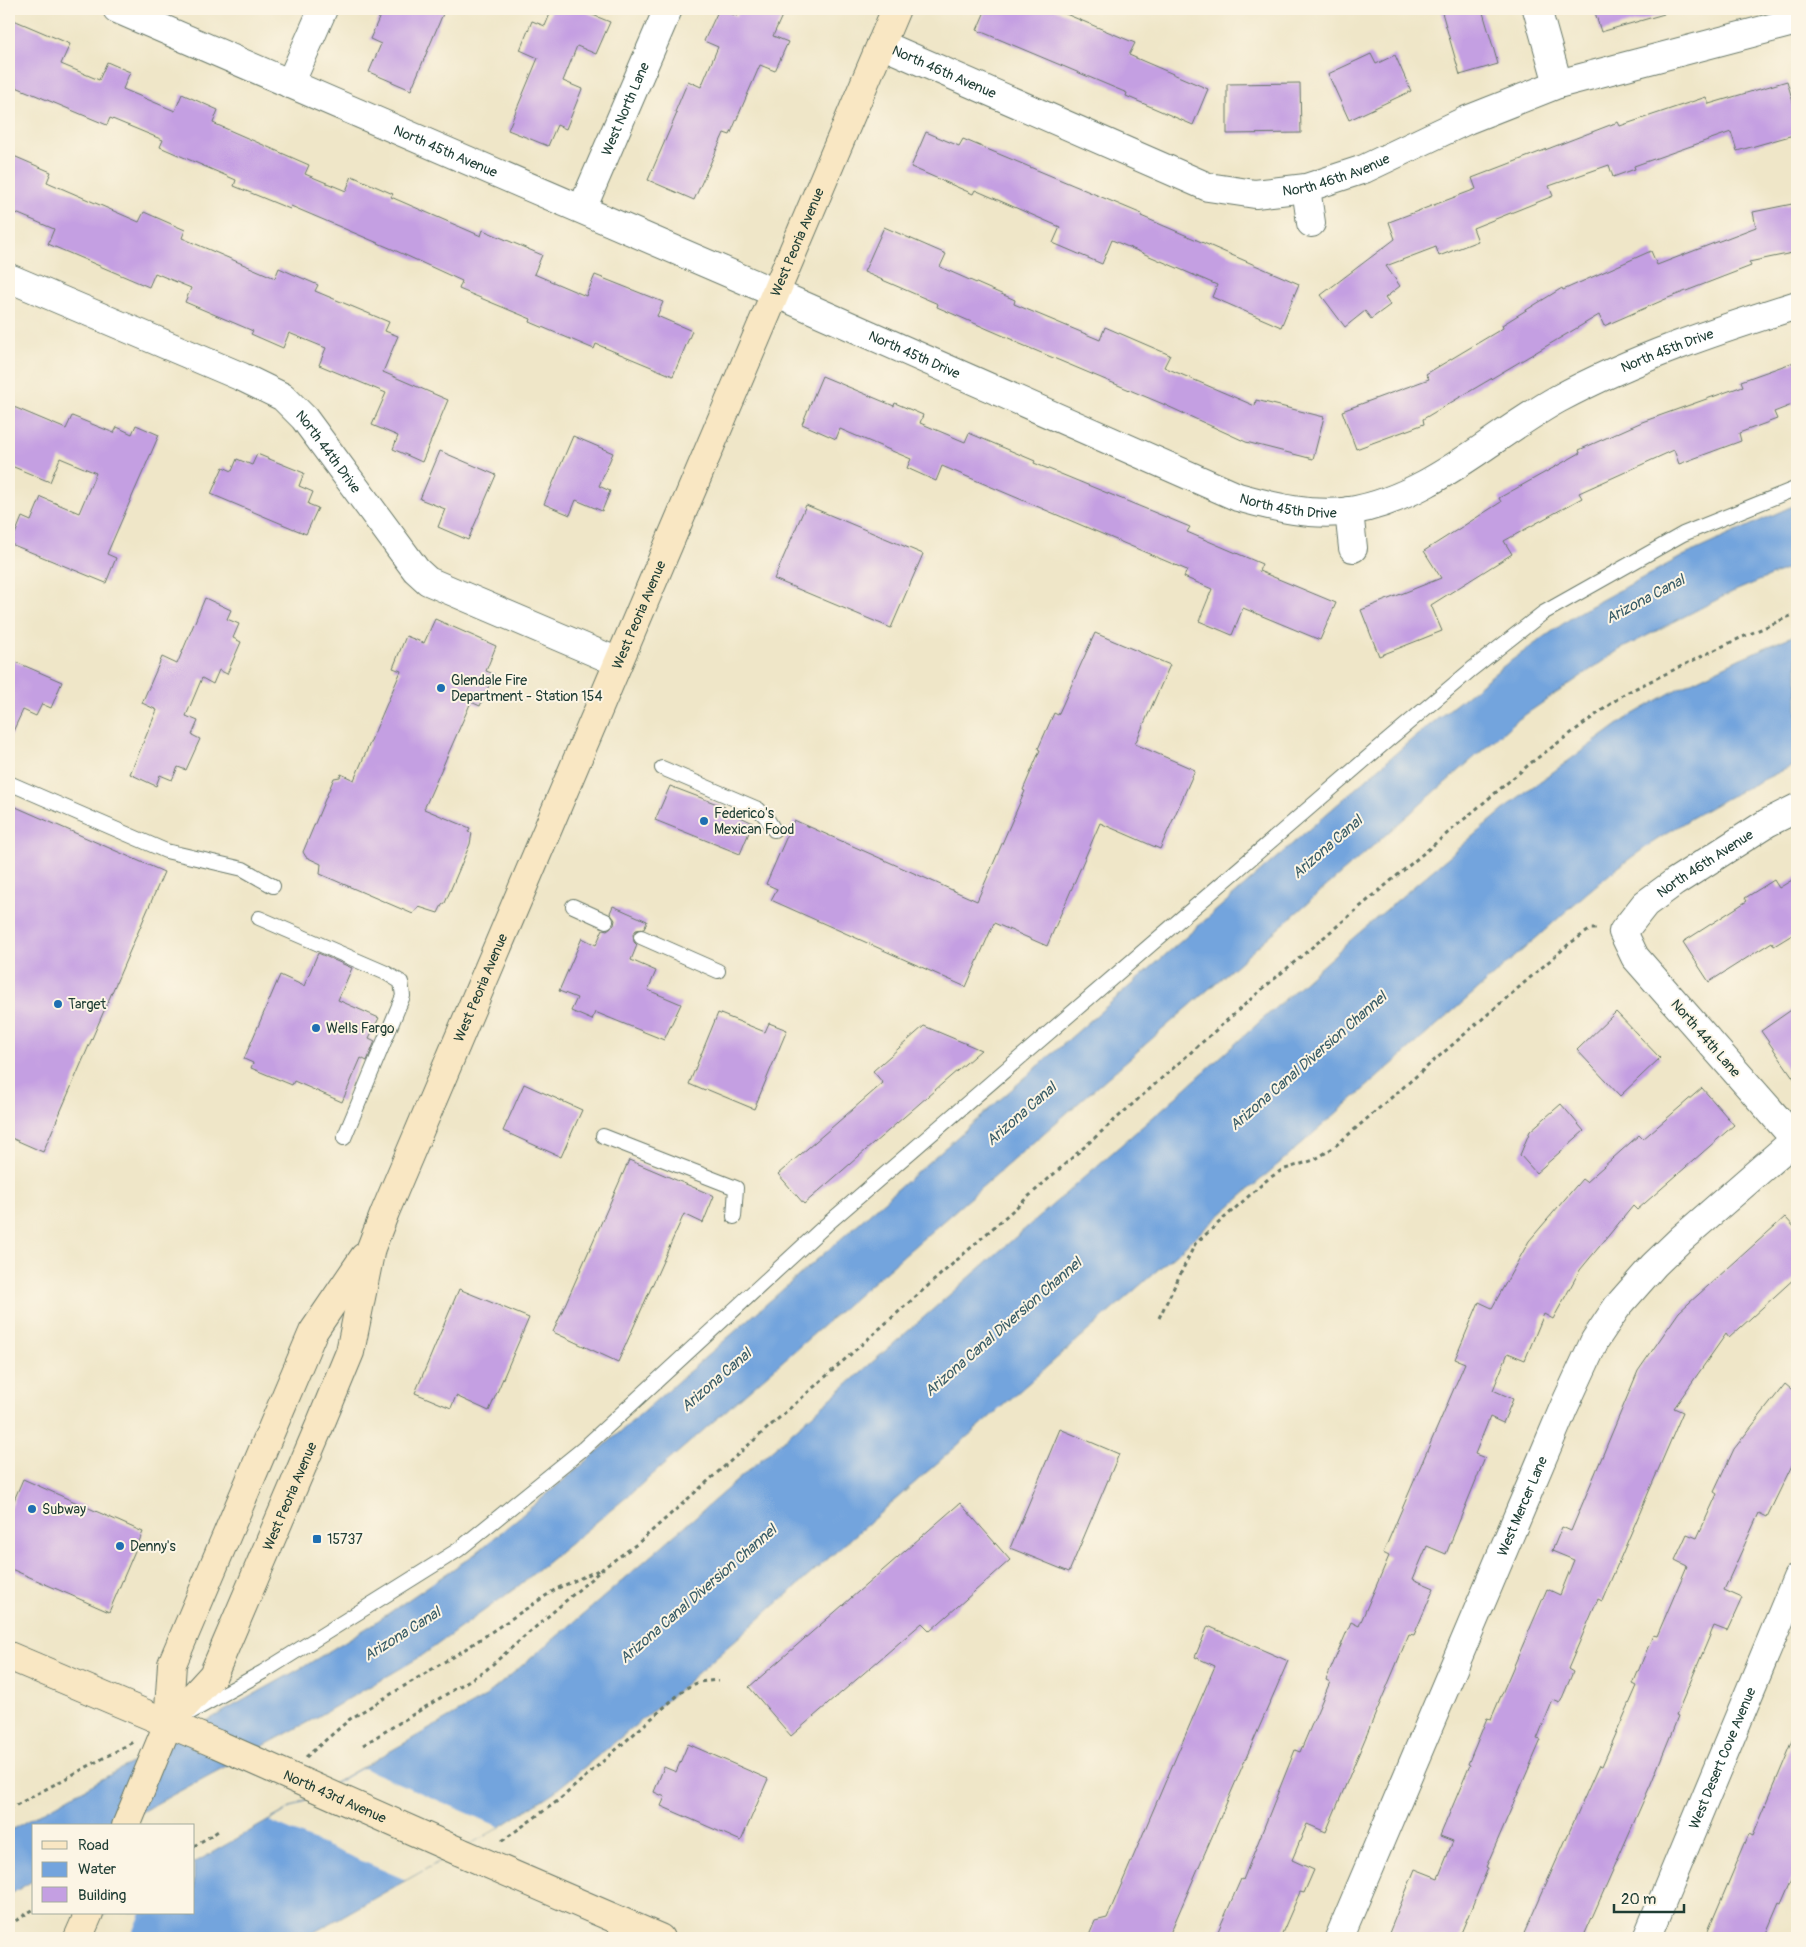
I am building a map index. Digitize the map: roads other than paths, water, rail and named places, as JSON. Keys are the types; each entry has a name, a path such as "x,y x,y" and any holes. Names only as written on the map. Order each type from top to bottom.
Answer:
{"main road":[{"name":"West Peoria Avenue","path":"168,1724 214,1675 350,1352 371,1248 896,9"},
{"name":"West Peoria Avenue","path":"127,1824 168,1724 172,1664 313,1332 371,1248"},
{"name":"North 43rd Avenue","path":"9,1656 217,1744 660,1938"},
{"path":"78,1938 88,1914"}],"street":[{"name":"North 45th Avenue","path":"117,9 775,293"},
{"path":"290,84 323,9"},
{"name":"West North Lane","path":"582,209 668,9"},
{"path":"1537,9 1558,84"},
{"name":"North 46th Avenue","path":"881,44 1208,187 1255,194 1306,188 1364,169 1468,120 1558,84 1797,21"},
{"path":"1306,188 1311,223"},
{"name":"North 44th Drive","path":"9,278 242,377 282,397 304,418 416,570 428,581 618,662"},
{"name":"North 45th Drive","path":"775,293 1238,497 1274,508 1311,512 1349,511 1394,499 1420,488 1557,400 1626,366 1724,328 1797,305"},
{"path":"1349,511 1354,548"},
{"name":"North 46th Avenue","path":"1623,932 1646,904 1675,882 1767,823 1797,808"},
{"name":"North 44th Lane","path":"1623,932 1635,957 1796,1139"},
{"name":"West Mercer Lane","path":"1338,1938 1564,1407 1595,1340 1617,1307 1654,1265 1796,1139"},
{"name":"West Desert Cove Avenue","path":"1647,1938 1797,1578"}],"lane":[{"path":"168,1724 263,1672 458,1550 584,1448 697,1342 856,1199 1387,740 1543,613 1683,534 1797,488"},
{"path":"662,768 758,809 774,830"},
{"path":"9,783 166,851 243,869 273,886"},
{"path":"573,906 606,921"},
{"path":"259,918 386,973 401,982 403,996 344,1138"},
{"path":"641,937 718,971"},
{"path":"603,1136 736,1188 734,1217"}],"water":[{"name":"Arizona Canal","path":"1797,504 1797,565 1730,593 1619,650 1516,721 628,1496 517,1587 420,1657 319,1716 119,1824 32,1824 32,1881 9,1895 9,1831 305,1666 370,1626 475,1554 588,1460 1411,740 1505,665 1581,611 1683,556"},
{"name":"Arizona Canal Diversion Channel","path":"1797,634 1797,764 1754,784 1691,818 1651,843 1600,882 676,1692 554,1792 500,1827 304,1938 64,1938 105,1914 195,1914 195,1862 482,1699 591,1608 1176,1097 1353,938 1520,796 1630,716 1679,688"}],"place":[{"name":"Glendale Fire Department - Station 154","path":"441,688"},
{"name":"Federico's Mexican Food","path":"704,821"},
{"name":"Target","path":"58,1004"},
{"name":"Wells Fargo","path":"316,1028"},
{"name":"Subway","path":"32,1509"},
{"name":"15737","path":"317,1539"},
{"name":"Denny's","path":"120,1546"}]}
